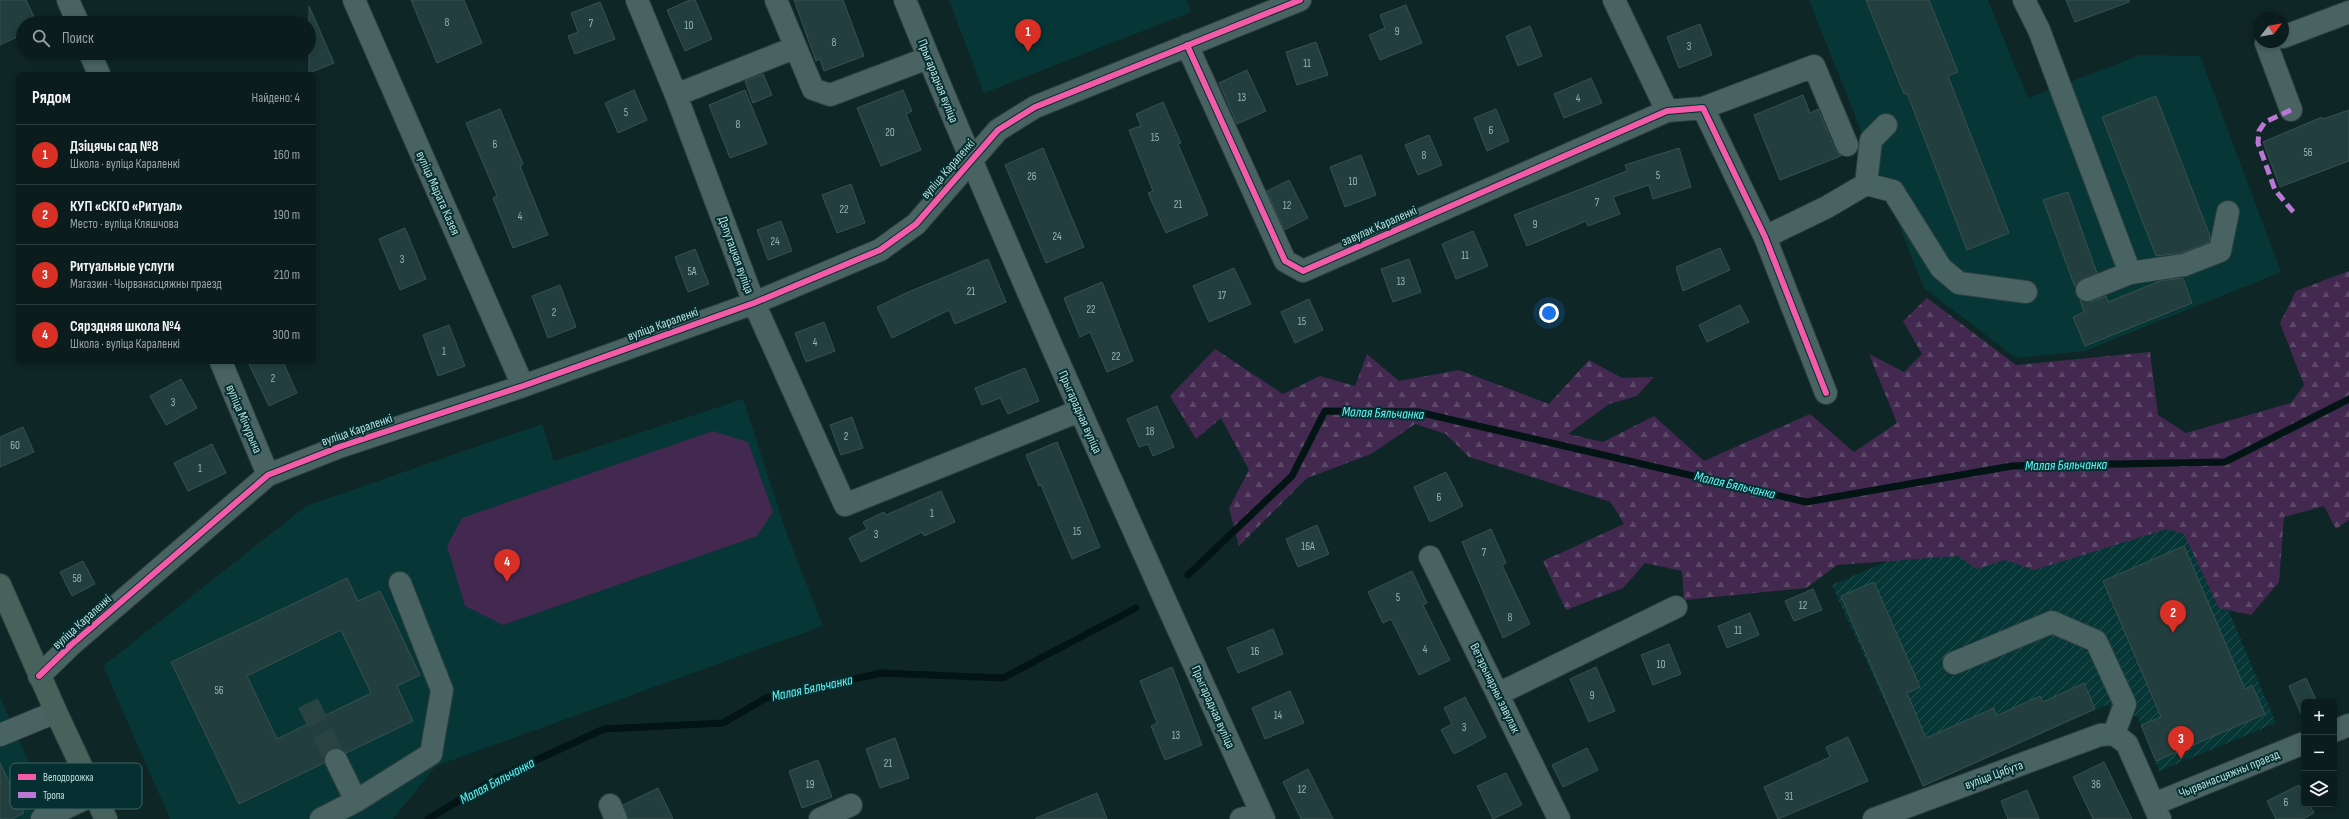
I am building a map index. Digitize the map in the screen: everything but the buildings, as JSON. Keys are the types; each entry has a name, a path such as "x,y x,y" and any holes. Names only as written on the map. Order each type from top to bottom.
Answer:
{"main road":[{"path":"0,585 80,763"},
{"path":"102,809 106,819"}],"street":[{"path":"68,0 75,16"},
{"name":"вуліца Марата Казея","path":"354,0 523,386"},
{"name":"Дэпутацкая вуліца","path":"637,0 676,95 754,303 845,505 1079,411"},
{"path":"776,0 794,48 813,90 830,95 928,58"},
{"name":"Прыгарадная вуліца","path":"905,0 969,160 1255,817"},
{"name":"вуліца Караленкі","path":"40,676 71,645 268,475 339,447 523,386 754,303 880,250 916,224 969,160 998,130 1036,107 1300,0"},
{"path":"1614,0 1667,111"},
{"path":"2024,0 2039,30 2130,272"},
{"path":"2347,0 2349,5"},
{"path":"2289,35 2349,12"},
{"name":"завулак Караленкі","path":"1187,45 1285,261 1303,271 1667,111 1704,108 1814,66 1847,145"},
{"path":"676,95 794,48"},
{"path":"2268,48 2291,110"},
{"path":"93,60 98,72"},
{"path":"1704,108 1765,237 1826,393"},
{"path":"1866,184 1871,140 1886,125"},
{"path":"1765,237 1827,207 1866,184 1894,190 1941,268 1959,283 2026,292"},
{"path":"2087,290 2130,272 2184,265 2220,251 2228,212"},
{"name":"вуліца Мічурына","path":"222,364 268,475"},
{"name":"Ветэрынарны завулак","path":"1430,557 1559,819"},
{"path":"321,819 356,801 431,754 442,690 400,583"},
{"path":"1498,694 1676,607"},
{"path":"1954,663 2052,622 2096,641 2125,704 2114,734 2127,744 2157,812"},
{"path":"0,735 56,712"},
{"path":"2337,730 2349,725"},
{"name":"вуліца Цябута","path":"1874,819 2100,735 2114,734"},
{"name":"Чырванасцяжны праезд","path":"2157,812 2301,745"},
{"path":"336,760 356,801"},
{"path":"820,819 851,805"},
{"path":"42,819 63,809"}],"shaded area":[{"path":"949,0 1187,0 1191,12 984,93"},
{"path":"1809,0 1988,0 2028,98 2140,55 2200,56 2281,272 2085,351 2016,358 1924,288"},
{"path":"743,399 788,537 823,626 436,766 393,819 170,819 103,666 306,506 542,424 554,461"},
{"path":"2184,506 2276,723 2159,771 2138,717 2106,705 1923,786 1832,585 1963,529"},
{"path":"0,697 29,763 10,763 10,809 50,809 54,819 0,819"}],"green space":[{"path":"2349,271 2349,520 2336,529 2324,506 2284,517 2279,582 2251,615 2219,608 2184,534 2167,529 2034,570 2005,560 1977,569 1958,556 1837,565 1806,588 1684,600 1682,571 1645,563 1623,588 1566,610 1543,561 1624,524 1611,502 1469,457 1446,434 1415,424 1371,454 1307,478 1239,546 1229,508 1249,470 1221,418 1196,439 1170,396 1215,349 1283,394 1320,376 1355,386 1367,354 1399,381 1459,370 1549,404 1589,360 1622,378 1654,377 1637,396 1609,404 1568,434 1603,442 1654,416 1704,461 1810,414 1854,452 1897,423 1869,354 1904,372 1922,354 1903,321 1927,298 2016,365 2150,352 2158,415 2186,433 2291,403 2304,385 2280,323 2296,291"},
{"path":"713,431 748,442 773,512 757,536 503,625 465,606 447,546 462,518"}],"waterway":[{"name":"Малая Бяльчанка","path":"1188,575 1292,476 1325,411 1418,412 1806,502 2012,466 2225,462 2349,399"},
{"name":"Малая Бяльчанка","path":"428,819 497,778 604,729 723,723 766,698 881,673 1003,678 1136,608"}],"tunnel":[{"path":"308,703 336,760"}],"marked path":[{"path":"2291,110 2265,122 2259,131 2258,143 2275,190 2295,214"}],"cycle path":[{"path":"39,676 71,645 268,475 339,447 523,386 754,303 880,250 916,224 998,130 1035,107 1300,0"},
{"path":"1187,45 1285,261 1303,271 1667,111 1703,108 1765,237 1826,393"}],"place":[{"name":"Дзіцячы сад №8","path":"1028,52"},
{"name":"Сярэдняя школа №4","path":"507,582"},
{"name":"КУП «СКГО «Ритуал»","path":"2173,633"},
{"name":"Ритуальные услуги","path":"2181,759"}]}
